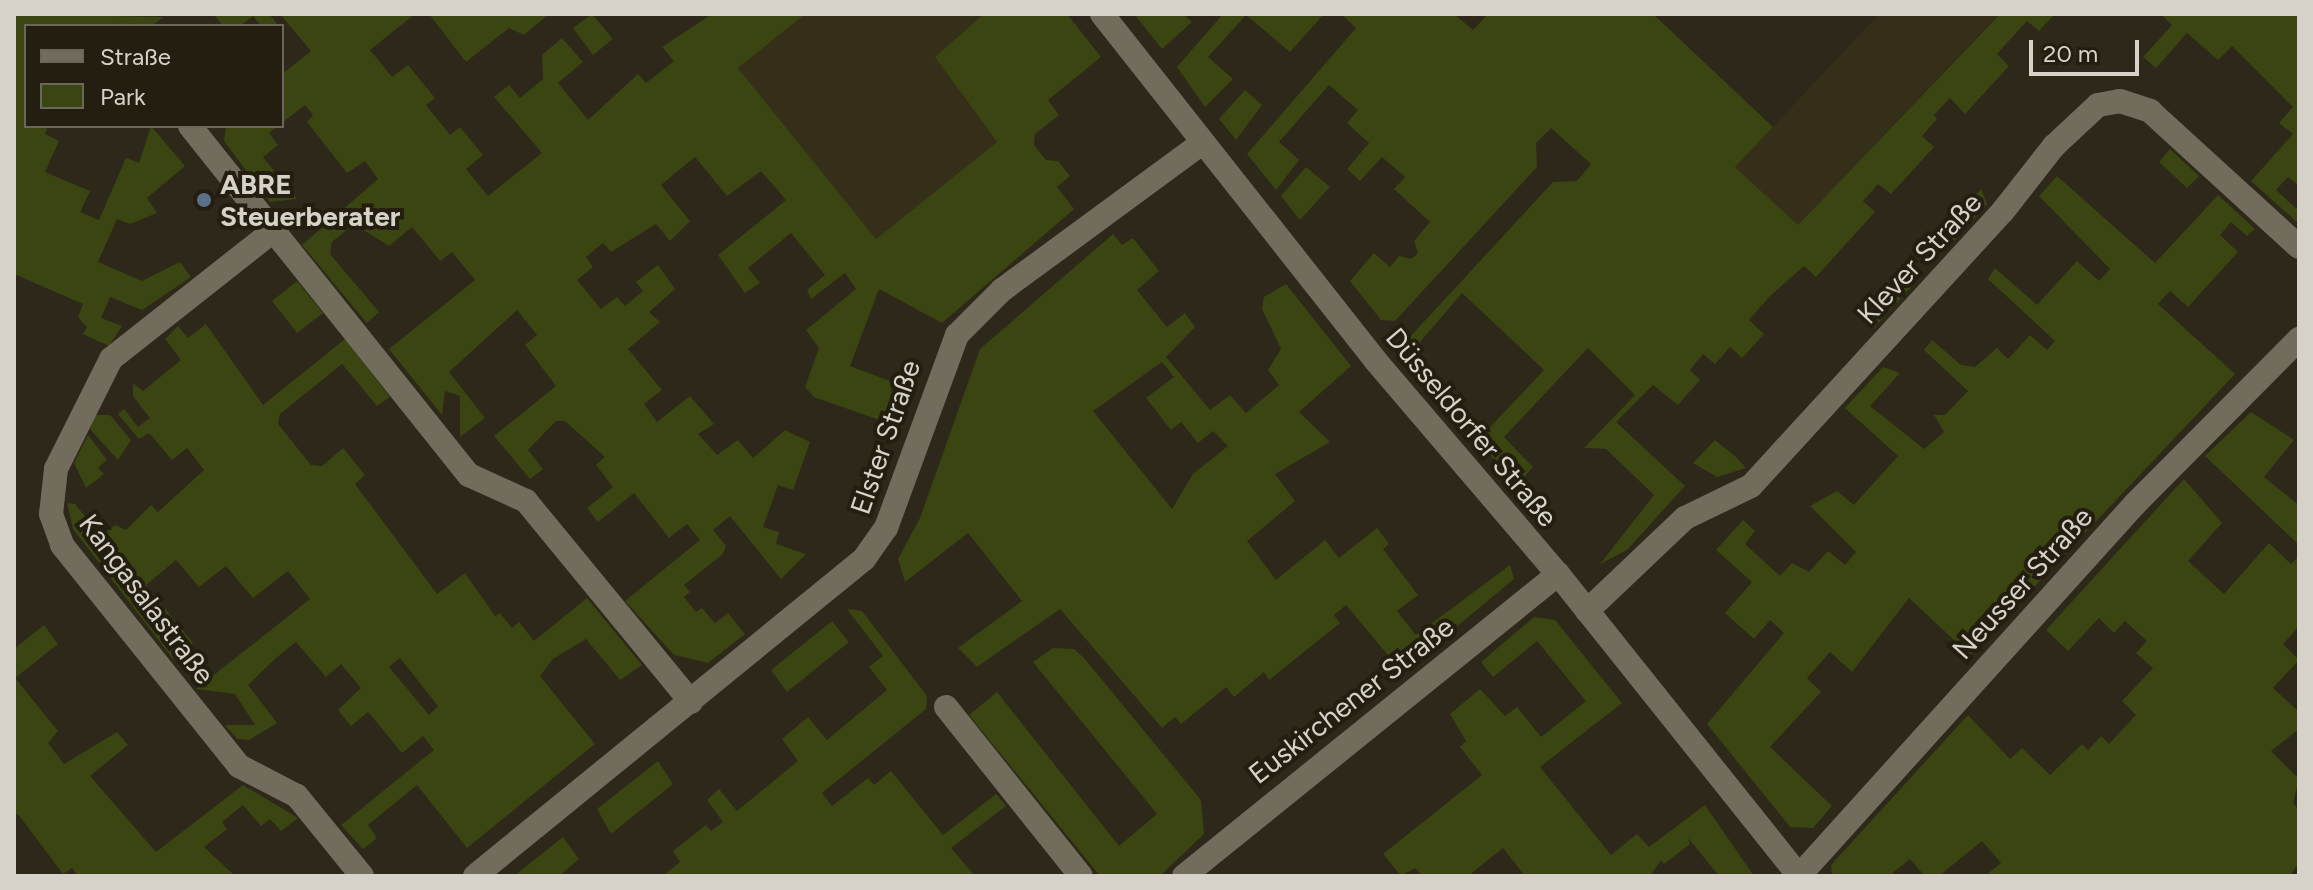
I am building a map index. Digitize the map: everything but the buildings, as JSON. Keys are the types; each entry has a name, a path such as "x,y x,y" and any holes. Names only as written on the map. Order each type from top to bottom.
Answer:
{"street":[{"name":"Düsseldorfer Straße","path":"1102,14 1375,360 1558,574 1799,876"},
{"name":"Klever Straße","path":"1587,611 1685,518 1751,486 2003,211 2054,146 2098,105 2131,102 2150,111 2299,247"},
{"path":"192,128 469,475 526,501 691,702"},
{"name":"Elster Straße","path":"475,876 691,702 876,545 957,335 1002,290 1202,143"},
{"name":"Kangasalastraße","path":"273,231 111,359 56,469 51,514 62,545 239,766 297,796 362,876"},
{"name":"Neusser Straße","path":"1799,876 2135,504 2299,339"},
{"name":"Euskirchener Straße","path":"1184,876 1558,574"},
{"path":"946,707 1081,876"}],"shaded area":[{"path":"804,14 985,15 953,82 997,142 876,239 738,68"},
{"path":"1879,14 1999,14 1798,225 1735,167"}],"green space":[{"path":"14,14 163,17 154,24 24,24 24,128 47,128 45,134 59,141 45,172 90,191 80,212 99,220 126,158 139,163 153,128 185,166 147,198 157,213 130,224 117,219 98,262 142,281 180,262 191,277 142,310 110,297 101,318 122,326 109,346 83,334 87,327 78,317 83,304 14,274"},
{"path":"213,14 269,14 277,24 259,24 253,16 243,24 221,24"},
{"path":"280,14 415,14 370,50 392,77 408,65 435,98 426,105 450,135 460,127 483,155 466,169 488,196 542,153 494,97 509,85 520,98 543,79 542,55 562,38 583,62 558,83 588,120 638,74 646,83 674,61 662,47 712,14 805,14 738,68 876,239 997,142 935,57 984,14 1067,14 1101,57 1048,100 1059,115 1035,134 1034,145 1046,160 1058,161 1070,176 1057,187 1074,209 942,323 879,289 850,366 890,381 896,420 882,421 814,397 805,387 819,348 806,330 856,289 845,273 811,299 807,290 825,275 791,233 748,268 760,283 745,293 718,255 786,200 761,171 727,196 695,157 661,185 690,221 670,241 656,224 611,252 603,243 586,257 593,267 577,280 601,309 617,297 625,306 643,291 636,282 658,265 675,289 649,312 660,322 628,349 662,390 644,404 657,422 690,396 714,424 698,434 717,455 738,440 753,458 785,430 810,442 793,490 778,485 763,527 779,532 776,544 806,554 781,579 730,516 713,530 726,546 723,554 684,585 690,592 684,597 696,612 702,608 715,623 728,613 745,634 708,663 674,655 625,601 700,540 687,524 669,538 634,493 598,522 587,508 613,487 596,465 605,457 565,421 556,421 528,450 543,469 530,479 494,436 556,386 525,345 537,335 517,310 449,372 485,418 460,437 460,396 445,391 442,415 389,349 475,280 452,252 440,261 412,227 389,246 354,224 332,242 330,254 379,312 367,323 302,245 378,179 365,161 347,173 307,122 313,115 305,105 284,121 284,72 311,51"},
{"path":"429,14 549,14 524,35 509,28 466,62"},
{"path":"592,14 613,39 593,55 573,28"},
{"path":"1134,14 1183,14 1192,22 1162,49"},
{"path":"1223,14 1324,14 1290,52 1246,15 1208,57 1233,79 1205,107 1177,67"},
{"path":"1341,14 1454,14 1473,30 1488,14 1653,14 1773,127 1735,167 1798,225 2000,14 2055,14 2039,31 2027,21 1997,54 2009,66 1965,114 1950,98 1934,115 1937,119 1922,136 1934,147 1891,194 1878,184 1863,201 1875,212 1816,277 1804,266 1770,296 1749,320 1764,334 1742,358 1730,347 1715,364 1703,354 1690,370 1700,380 1678,405 1653,385 1616,422 1685,486 1627,550 1600,564 1654,495 1606,449 1584,448 1635,395 1588,348 1504,437 1533,467 1516,486 1478,440 1544,370 1462,293 1409,355 1409,338 1553,182 1577,181 1591,164 1551,128 1536,143 1537,167 1395,321 1381,320 1350,281 1374,253 1390,267 1399,256 1411,259 1418,253 1414,241 1430,222 1394,189 1405,177 1382,157 1360,181 1347,169 1369,143 1347,123 1358,110 1329,85 1279,142 1299,160 1276,190 1247,154 1356,28"},
{"path":"2161,14 2299,14 2299,186 2288,177 2276,190 2299,211 2299,224 2251,181 2293,134 2279,123 2293,107 2232,46 2218,60 2187,33 2156,68 2143,57 2172,25"},
{"path":"1245,90 1262,105 1236,140 1219,119"},
{"path":"226,128 275,128 269,133 278,145 263,157 297,199 270,202 224,141"},
{"path":"2170,149 2199,176 2187,188 2159,162"},
{"path":"1306,167 1330,187 1300,220 1281,196"},
{"path":"2057,176 2155,263 2218,195 2255,229 2247,236 2231,222 2220,235 2238,252 2188,307 2170,291 2158,304 2235,374 1970,655 1909,598 1852,672 1830,652 1807,678 1821,692 1770,747 1832,806 1813,828 1790,827 1707,724 1784,633 1770,620 1754,639 1725,613 1752,582 1716,550 1743,520 1755,531 1745,544 1780,576 1792,563 1809,572 1828,551 1845,565 1856,552 1810,506 1837,491 1854,505 1898,456 1845,408 1883,367 1900,373 1870,406 1924,449 1944,432 1934,415 1945,415 1968,391 1924,350 1932,340 1961,365 1975,367 1997,348 2008,359 2030,335 2047,350 2055,341 1988,279 1995,268 2037,305 2077,261 2099,281 2110,269 2039,196"},
{"path":"1981,189 1987,204 1951,244 1936,238"},
{"path":"1113,234 1122,245 1133,238 1159,271 1137,290 1167,327 1185,313 1195,327 1166,357 1210,410 1230,395 1246,413 1279,385 1268,370 1281,349 1262,309 1264,297 1286,284 1351,366 1299,412 1330,442 1275,474 1295,501 1247,541 1276,580 1325,540 1339,558 1377,528 1389,544 1383,549 1418,595 1397,611 1416,635 1510,565 1514,579 1402,672 1346,605 1334,615 1340,623 1269,680 1264,672 1234,697 1226,687 1181,724 1175,717 1162,728 1060,609 977,667 958,648 1022,601 968,533 905,582 898,559 920,518 980,349","holes":["1162,362 1174,377 1146,398 1171,430 1181,422 1198,443 1213,431 1228,446 1193,474 1172,509 1093,411"]},
{"path":"1907,270 1913,285 1873,329 1862,319"},
{"path":"297,281 323,313 297,333 272,301"},
{"path":"206,324 263,405 345,339 390,397 377,406 342,364 280,414 278,424 311,465 322,466 343,448 365,475 355,484 437,594 465,573 495,616 500,613 512,628 519,622 534,641 587,598 642,665 620,680 586,639 553,659 540,676 595,744 467,848 417,785 368,825 377,838 363,849 341,825 434,750 423,736 402,753 368,712 351,726 338,710 361,688 341,664 326,677 296,642 276,658 248,685 277,723 249,740 237,739 225,725 255,725 235,694 196,689 310,599 288,571 253,598 226,566 199,587 176,560 146,585 193,643 173,659 73,529 67,503 75,504 101,536 115,525 126,530 151,505 158,512 204,470 187,448 172,460 149,433 139,439 118,414 124,409 138,427 150,418 133,396 133,383 143,391 181,360 165,339 178,326 188,338","holes":["400,658 438,706 429,715 389,667"]},
{"path":"2251,412 2294,440 2264,477 2299,505 2299,545 2205,456"},
{"path":"95,415 110,415 131,440 118,460 90,429"},
{"path":"88,435 107,460 98,468 104,474 86,488 74,463"},
{"path":"1715,440 1746,468 1717,477 1693,463"},
{"path":"2184,479 2222,523 2188,561 2224,594 2269,543 2291,564 2299,556 2299,626 2283,644 2299,660 2273,688 2299,712 2299,729 2271,751 2299,779 2293,803 2299,810 2299,862 2290,876 1985,876 2001,863 1982,841 1939,876 1925,876 1910,859 1889,876 1832,876 1831,865 1968,715 2010,759 2022,748 2050,775 2082,744 2088,750 2101,736 2109,744 2136,715 2122,701 2153,668 2136,653 2147,641 2125,621 2114,633 2099,618 2068,651 2046,630"},
{"path":"847,609 862,611 927,696 926,709 822,793 832,806 868,778 874,785 891,771 943,835 996,794 1006,806 951,848 975,876 663,876 680,862 673,851 706,825 711,831 723,822 707,800 719,789 737,811 798,761 782,739 808,717 827,740 887,690 869,667 883,656"},
{"path":"1534,617 1555,620 1622,703 1540,767 1611,855 1637,834 1649,847 1705,805 1754,876 1719,876 1688,838 1690,844 1664,864 1661,860 1650,876 1525,876 1503,848 1468,876 1422,876 1415,868 1401,876 1383,854 1482,775 1460,747 1466,741 1450,714 1480,689 1505,716 1517,707 1541,737 1586,701 1537,641 1493,677 1481,662"},
{"path":"832,621 849,642 787,692 771,670"},
{"path":"44,625 58,644 15,678 58,731 48,743 64,764 117,732 128,745 90,776 156,852 243,785 298,818 281,831 270,819 261,826 243,805 222,822 227,829 204,847 235,876 78,876 72,868 63,874 18,814 14,816 14,649"},
{"path":"1053,648 1074,649 1084,658 1201,800 1204,834 1160,876 1100,876 969,715 997,692 1119,846 1157,814 1033,662"},
{"path":"658,761 673,784 611,834 597,809"},
{"path":"563,837 579,859 559,876 514,876"}],"place":[{"name":"ABRE Steuerberater","path":"204,200"}]}
